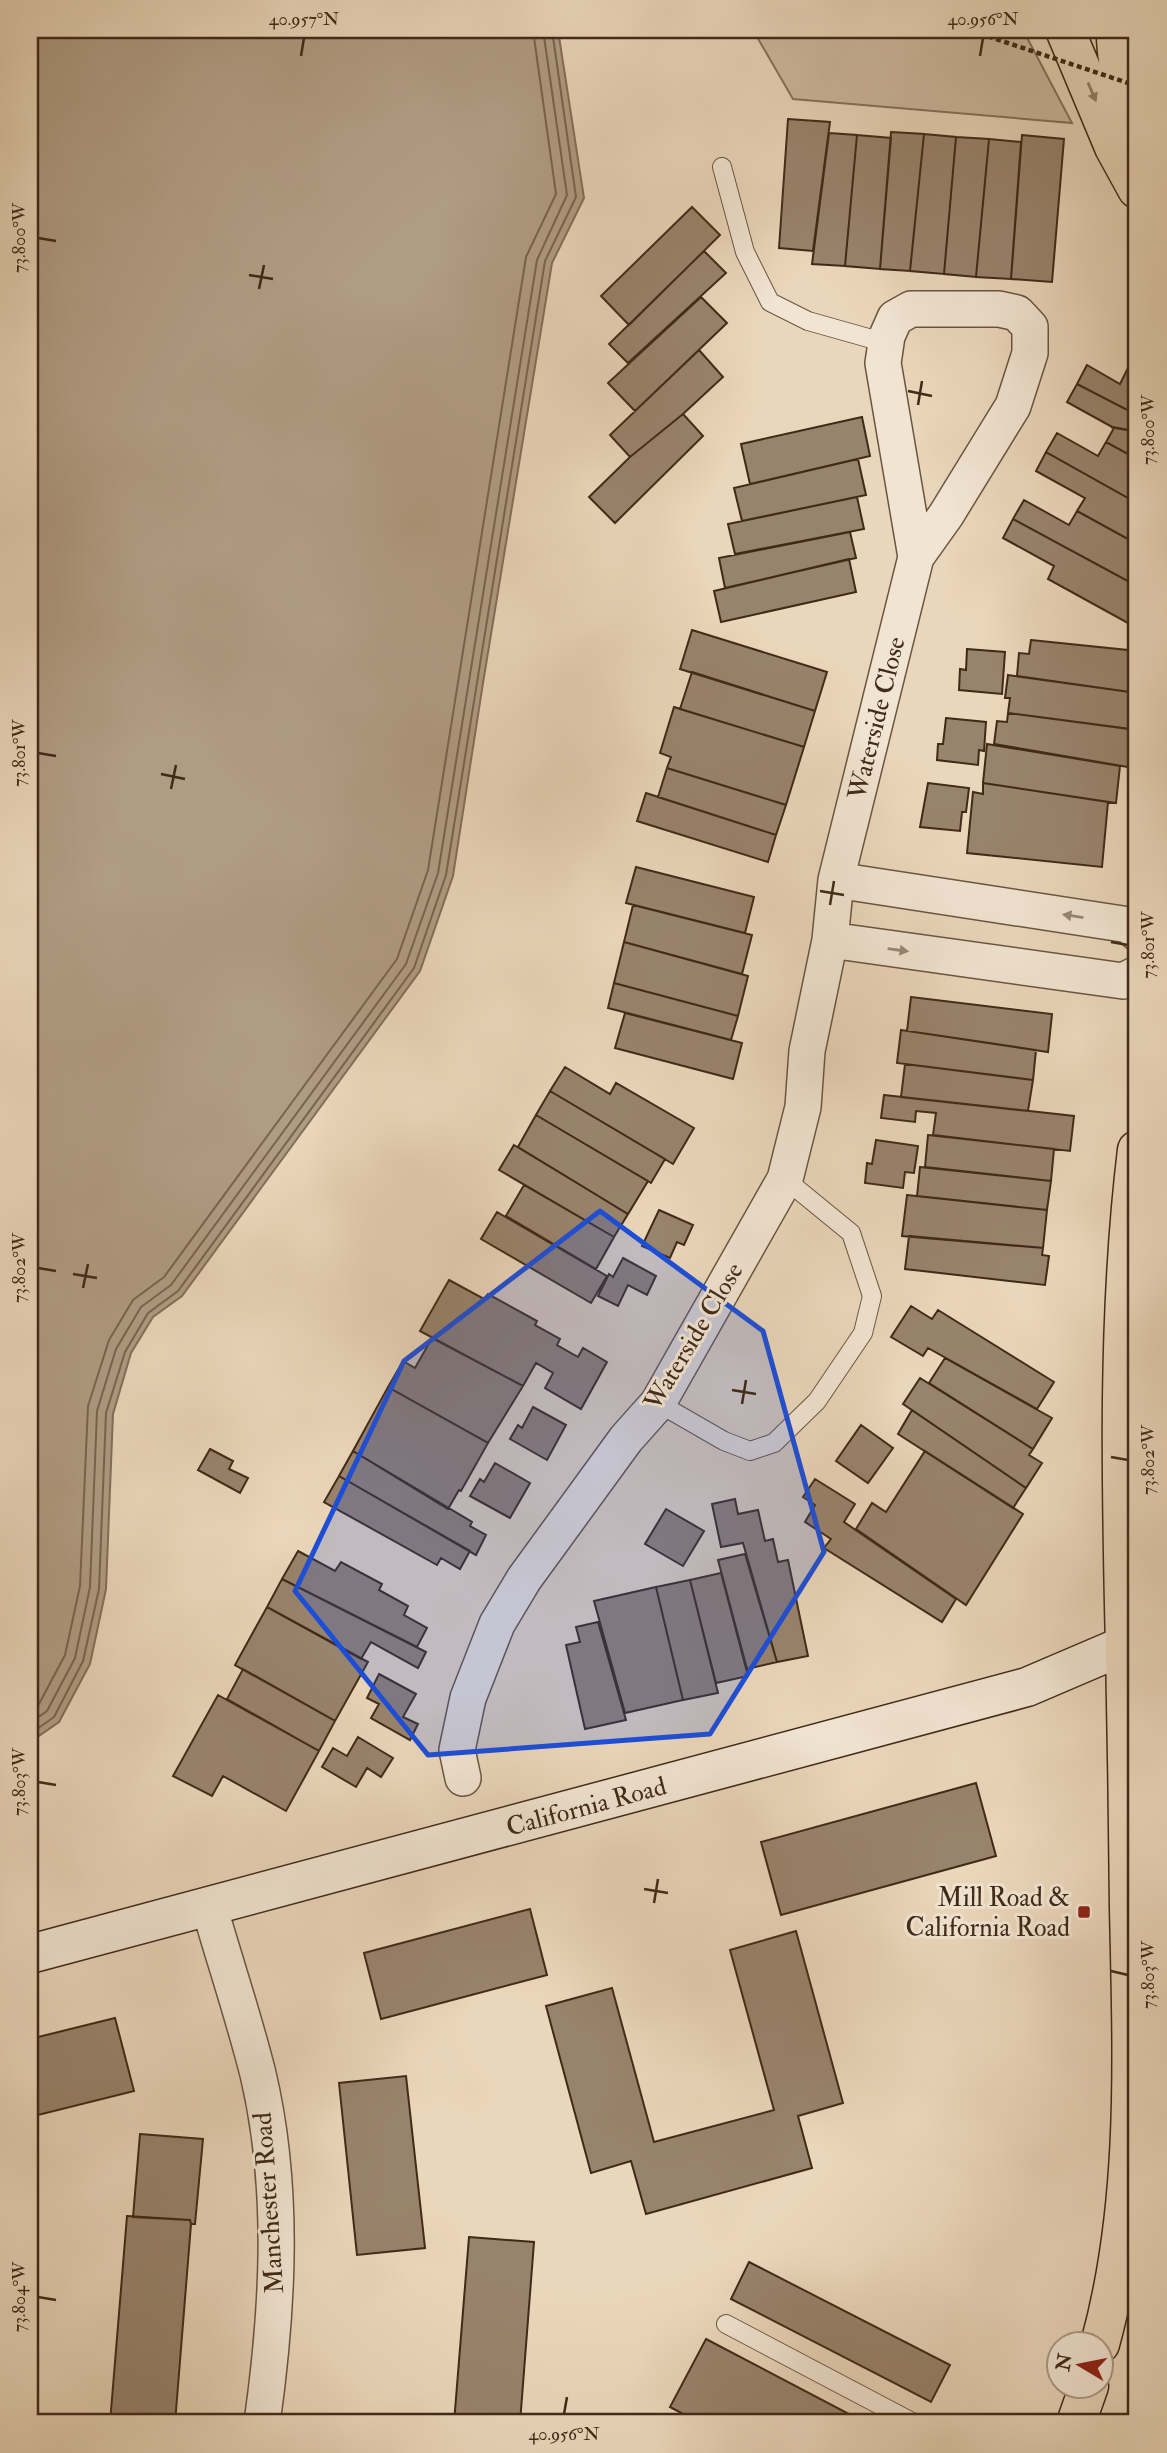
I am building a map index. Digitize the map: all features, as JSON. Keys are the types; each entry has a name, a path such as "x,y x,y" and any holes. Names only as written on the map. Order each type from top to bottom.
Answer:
{"main road":[{"path":"1065,30 1114,147 1137,189"},
{"path":"1116,30 1119,64 1137,128"},
{"path":"1104,2330 1127,2262 1132,2054 1131,1643 1122,1403 1130,1208 1137,1150"},
{"name":"California Road","path":"30,1954 1027,1687 1131,1643"},
{"path":"1076,2423 1084,2400"}],"street":[{"name":"Waterside Close","path":"463,1778 457,1750 468,1698 497,1624 524,1578 626,1439 658,1403 785,1180 803,1107 807,1051 830,940 836,880 916,557 946,515 1013,406 1030,353 1030,327 1017,313 999,309 911,309 895,318 886,343 883,363 916,557"},
{"path":"836,880 1129,925 1137,933"},
{"path":"980,961 990,904"},
{"path":"830,940 1123,981 1137,974"},
{"name":"Manchester Road","path":"209,1906 258,2075 271,2156 277,2270 273,2347 262,2423"}],"lane":[{"path":"722,167 745,253 770,302 808,321 886,343"},
{"path":"658,1403 724,1441 750,1451 774,1443 817,1401 863,1333 872,1296 851,1233 785,1180"},
{"path":"726,2323 914,2423"}],"path":[{"path":"971,30 1137,86"}],"highlighted area":[{"path":"600,1211 763,1331 824,1552 710,1734 428,1755 295,1591 404,1361"}],"shaded area":[{"path":"753,30 1023,30 1072,123 793,99"}],"water":[{"path":"30,30 558,30 584,198 552,263 453,876 420,971 182,1296 153,1317 131,1353 113,1414 106,1589 90,1664 59,1722 30,1742"}],"building":[{"path":"788,119 830,122 813,251 779,248"},
{"path":"891,132 924,134 910,271 880,269"},
{"path":"829,133 857,135 845,266 812,264"},
{"path":"924,134 956,137 944,274 910,271"},
{"path":"857,135 891,138 880,269 845,266"},
{"path":"1022,135 1064,139 1052,282 1011,279"},
{"path":"956,137 989,139 976,277 944,274"},
{"path":"989,139 1021,142 1011,279 976,277"},
{"path":"692,207 720,235 629,325 601,296"},
{"path":"704,251 726,273 628,363 609,344"},
{"path":"701,297 727,323 635,411 608,383"},
{"path":"699,350 723,377 630,457 610,435"},
{"path":"1087,365 1120,384 1128,368 1137,373 1137,415 1077,384"},
{"path":"1077,384 1137,415 1137,459 1106,442 1114,428 1067,402"},
{"path":"683,414 703,436 615,523 589,497 630,457"},
{"path":"862,417 870,456 750,484 741,444"},
{"path":"1057,433 1098,456 1106,442 1137,459 1137,503 1046,452"},
{"path":"1046,452 1137,503 1137,544 1077,511 1085,498 1036,471"},
{"path":"858,459 866,495 742,521 734,488"},
{"path":"857,497 864,529 735,554 728,524"},
{"path":"1024,500 1069,525 1077,511 1137,544 1137,586 1013,519"},
{"path":"1013,519 1137,586 1137,628 1048,579 1054,566 1003,538"},
{"path":"850,532 856,558 725,588 719,558"},
{"path":"849,559 856,592 721,622 714,591"},
{"path":"692,630 827,672 815,711 680,669"},
{"path":"1031,640 1137,651 1137,693 1017,676 1019,653 1029,654"},
{"path":"967,649 1005,652 1002,694 959,690 960,669 966,670"},
{"path":"692,672 815,711 804,747 680,709"},
{"path":"1008,675 1137,693 1137,730 1008,713 1010,698 1005,698"},
{"path":"674,707 804,747 786,805 667,768 671,757 660,753"},
{"path":"1008,713 1132,729 1128,767 994,744 997,721 1007,722"},
{"path":"946,718 986,722 984,751 979,750 978,765 937,760 938,744 943,744"},
{"path":"987,744 1120,766 1116,803 983,783"},
{"path":"667,768 786,805 776,835 658,797"},
{"path":"928,783 969,788 960,831 920,827"},
{"path":"983,783 1108,802 1102,867 967,853 973,792 983,794"},
{"path":"646,793 776,835 768,862 637,821"},
{"path":"636,867 754,897 745,933 626,903"},
{"path":"633,905 752,935 742,974 624,942"},
{"path":"624,942 748,976 738,1016 614,983"},
{"path":"614,983 738,1016 731,1040 608,1008"},
{"path":"911,997 1052,1014 1048,1052 907,1031"},
{"path":"625,1013 742,1043 733,1079 615,1048"},
{"path":"901,1030 1036,1050 1033,1080 897,1063"},
{"path":"905,1064 1033,1080 1028,1111 901,1097"},
{"path":"565,1067 610,1094 616,1083 694,1128 673,1164 550,1091"},
{"path":"550,1091 665,1159 651,1183 536,1115"},
{"path":"884,1095 1074,1116 1070,1151 933,1135 936,1113 916,1111 915,1122 881,1118"},
{"path":"536,1115 648,1181 628,1214 518,1147"},
{"path":"928,1135 1054,1149 1051,1181 925,1167"},
{"path":"876,1140 918,1146 914,1173 905,1172 903,1188 865,1183 867,1163 872,1164"},
{"path":"514,1145 628,1214 614,1237 499,1170"},
{"path":"920,1167 1051,1181 1047,1210 917,1196"},
{"path":"524,1185 614,1237 596,1269 506,1216"},
{"path":"907,1195 1047,1210 1043,1248 902,1236"},
{"path":"659,1210 693,1225 684,1245 677,1242 670,1258 642,1246"},
{"path":"497,1212 607,1276 591,1303 481,1239"},
{"path":"909,1236 1043,1248 1042,1255 1049,1256 1045,1285 905,1269"},
{"path":"623,1258 656,1276 647,1295 628,1285 618,1306 598,1296 609,1274 613,1277"},
{"path":"449,1280 484,1299 488,1294 537,1321 535,1325 560,1339 557,1345 578,1357 583,1348 607,1362 581,1409 545,1388 553,1373 536,1363 523,1386 420,1331"},
{"path":"911,1306 932,1319 938,1310 1054,1382 1037,1409 928,1348 923,1356 891,1337"},
{"path":"432,1338 523,1386 488,1443 388,1387 403,1361 415,1368"},
{"path":"945,1358 1052,1418 1033,1449 929,1383"},
{"path":"920,1378 1033,1449 1029,1455 1042,1463 1026,1488 903,1404"},
{"path":"388,1387 488,1443 448,1509 353,1451"},
{"path":"533,1407 566,1425 547,1460 510,1439 518,1425 522,1428"},
{"path":"912,1410 1026,1488 1013,1508 898,1434"},
{"path":"861,1425 893,1448 868,1483 836,1461"},
{"path":"210,1449 233,1461 229,1469 248,1478 240,1493 198,1470"},
{"path":"353,1451 472,1522 470,1526 486,1535 476,1555 339,1476"},
{"path":"925,1451 1023,1514 966,1605 856,1529 872,1503 886,1512"},
{"path":"495,1463 530,1483 510,1518 470,1496 480,1479 484,1482"},
{"path":"339,1476 470,1551 460,1569 441,1558 437,1565 324,1502"},
{"path":"815,1479 855,1504 844,1522 956,1599 942,1622 824,1548 831,1539 805,1522 815,1505 803,1497"},
{"path":"735,1499 738,1514 758,1510 765,1541 773,1539 778,1562 788,1560 808,1656 777,1662 743,1543 721,1547 712,1504"},
{"path":"666,1509 704,1531 683,1566 645,1544"},
{"path":"298,1551 335,1571 341,1562 382,1584 379,1590 408,1606 404,1615 427,1628 417,1647 282,1579"},
{"path":"745,1554 777,1662 747,1669 718,1560"},
{"path":"721,1573 748,1676 716,1683 690,1580"},
{"path":"282,1579 426,1652 418,1668 371,1642 361,1659 267,1607"},
{"path":"690,1580 718,1693 683,1700 656,1587"},
{"path":"656,1587 683,1700 625,1713 594,1601"},
{"path":"267,1607 368,1662 335,1721 235,1665"},
{"path":"598,1622 626,1720 585,1729 566,1645 580,1642 576,1627"},
{"path":"243,1669 335,1721 319,1751 227,1699"},
{"path":"379,1674 416,1694 403,1717 418,1724 410,1740 371,1718 379,1704 367,1698"},
{"path":"218,1695 319,1751 286,1811 223,1776 212,1796 173,1776"},
{"path":"358,1737 393,1758 381,1777 367,1768 356,1787 322,1767 333,1748 347,1756"},
{"path":"976,1783 996,1856 781,1915 761,1842"},
{"path":"530,1909 547,1975 381,2019 364,1953"},
{"path":"796,1931 843,2103 798,2116 812,2168 646,2214 631,2161 591,2173 546,2006 612,1988 654,2142 774,2110 730,1950"},
{"path":"115,2018 134,2091 30,2117 30,2039"},
{"path":"406,2076 425,2248 357,2255 339,2083"},
{"path":"140,2134 203,2139 195,2224 191,2224 190,2220 133,2217"},
{"path":"127,2216 190,2220 191,2224 175,2423 110,2423"},
{"path":"469,2237 534,2242 520,2423 454,2423"},
{"path":"749,2262 950,2365 931,2402 731,2299"},
{"path":"706,2339 866,2423 700,2423 670,2407"}],"place":[{"name":"Mill Road & California Road","path":"1084,1912"}]}
